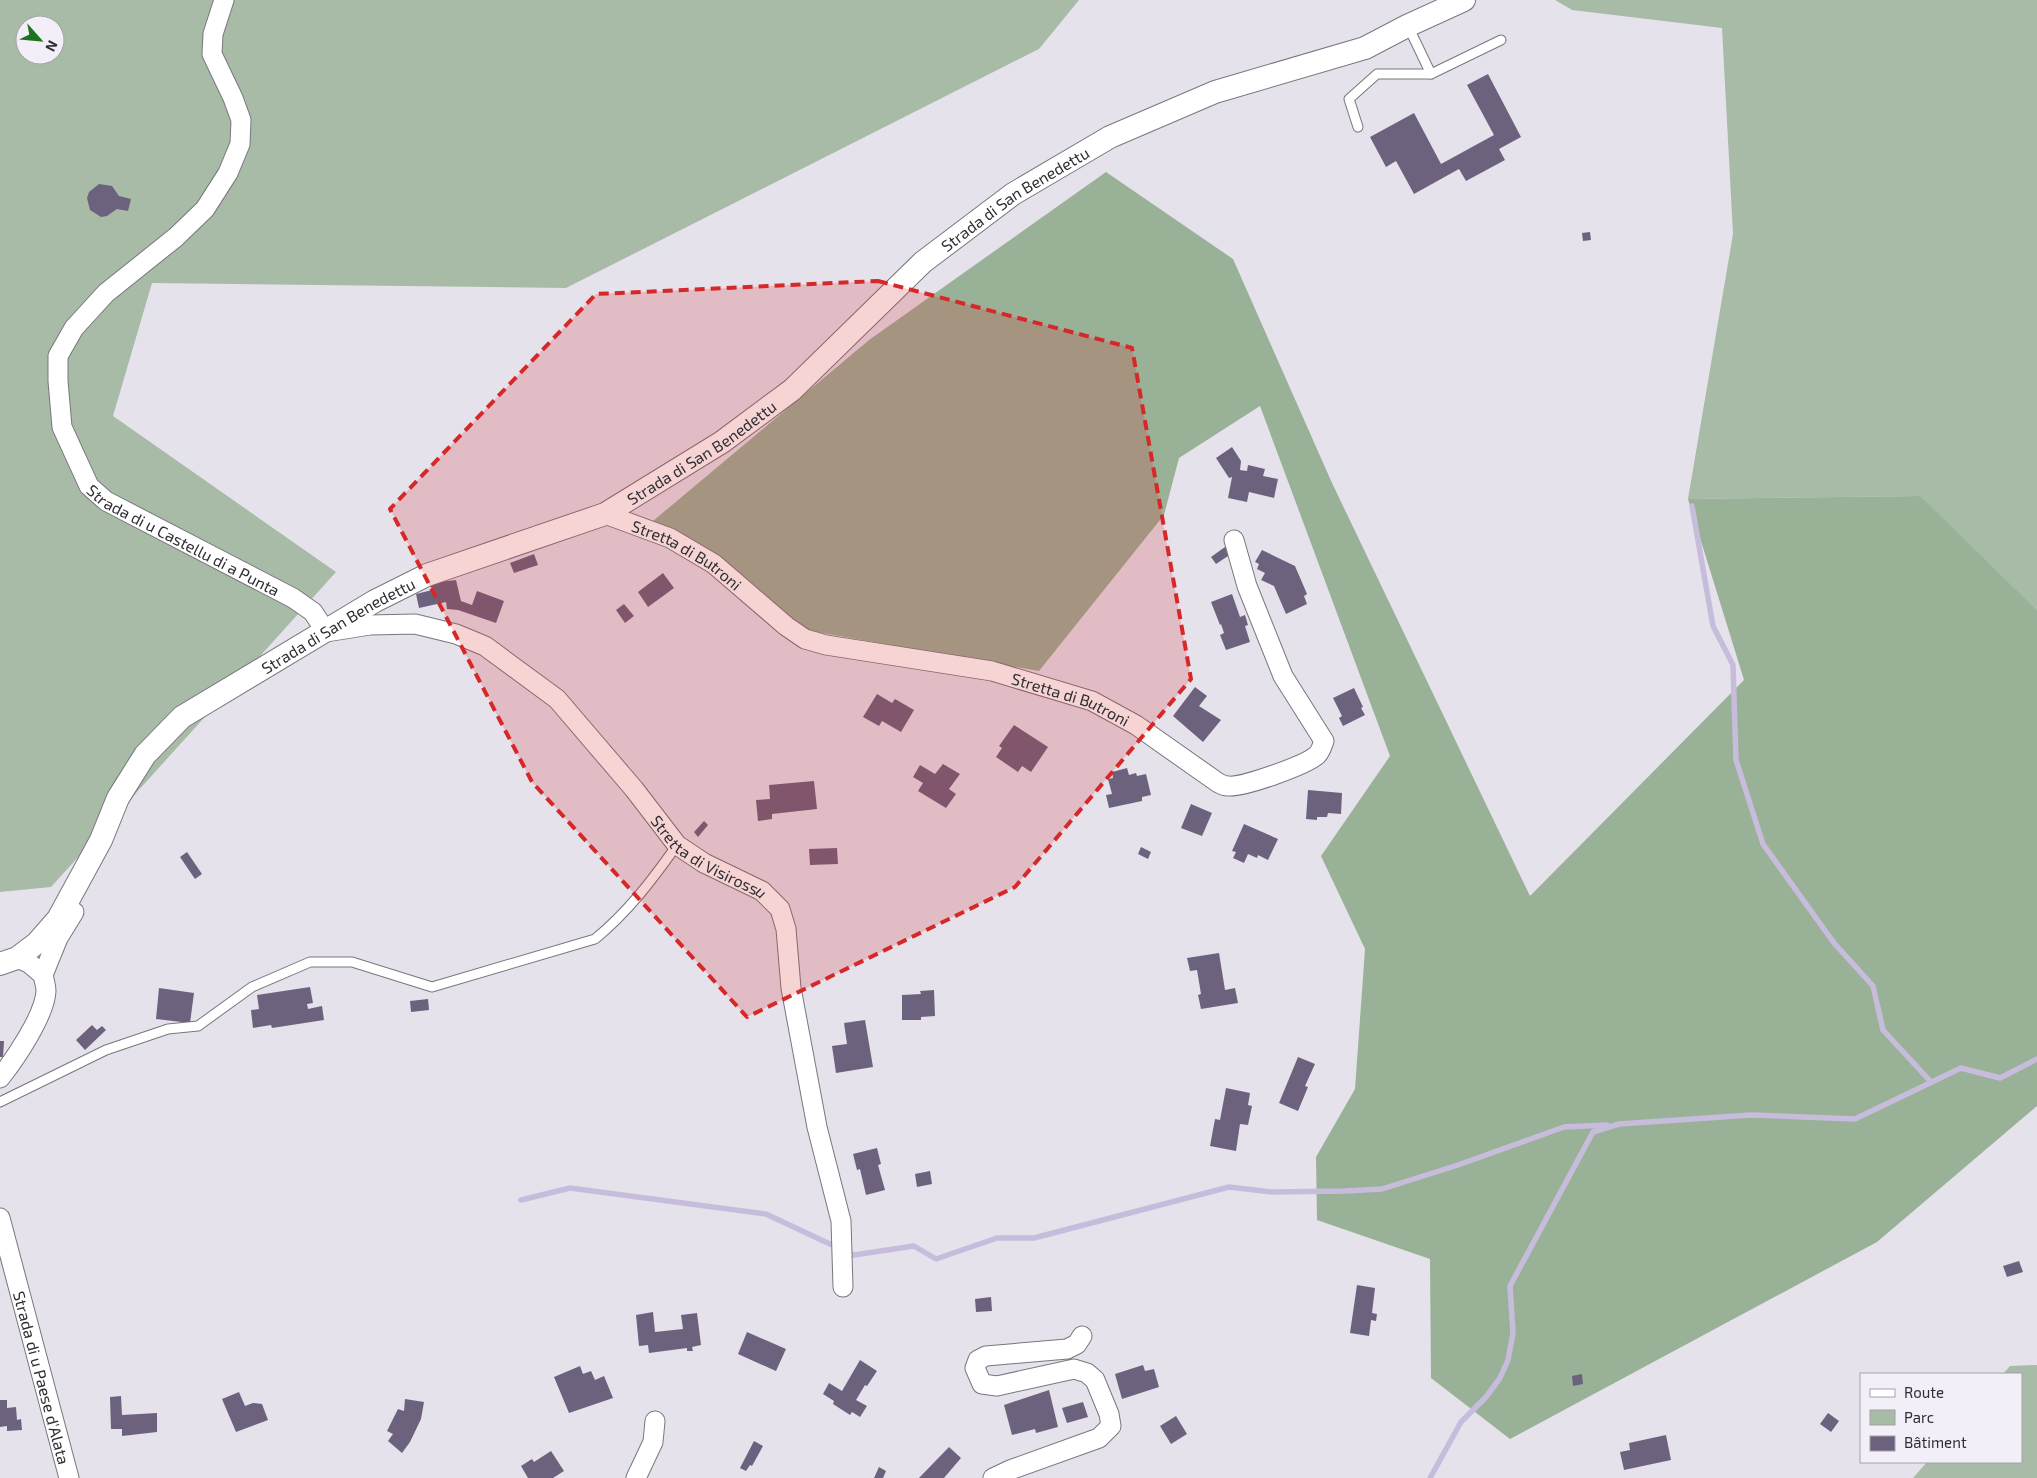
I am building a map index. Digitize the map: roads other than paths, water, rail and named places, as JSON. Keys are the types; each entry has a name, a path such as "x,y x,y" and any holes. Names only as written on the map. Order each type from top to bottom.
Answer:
{"street":[{"name":"Strada di u Castellu di a Punta","path":"224,0 213,34 212,54 233,98 241,120 240,144 228,174 205,208 176,237 106,293 74,328 58,356 62,427 89,486 106,501 292,598 313,612 326,632"},
{"name":"Strada di San Benedettu","path":"8,961 37,943 58,919 101,840 118,798 145,755 182,717 375,601 427,575 605,514 722,442 792,390 923,262 1013,194 1110,138 1215,92 1365,48 1464,0"},
{"name":"Stretta di Butroni","path":"605,514 670,538 714,564 786,626 805,639 992,671 1092,700 1136,725 1217,782 1228,786 1239,786 1280,773 1316,756 1322,749 1324,741 1283,676 1247,586 1234,540"},
{"name":"Stretta di Visirossu","path":"326,632 370,625 415,624 456,634 484,646 557,699 634,790 677,845 704,863 762,891 780,909 786,929 791,988 816,1127 841,1221 842,1286"},
{"path":"0,1078 30,1033 42,1005 46,991 43,976 58,938 74,912 73,894"},
{"path":"8,961 29,963 43,976"},
{"name":"Strada di u Paese d'Alata","path":"0,1218 69,1478"},
{"path":"993,1478 1099,1438 1111,1426 1109,1414 1095,1380 1088,1374 1074,1369 997,1386 982,1384 974,1368 978,1360 986,1356 1068,1349 1077,1344 1082,1336"},
{"path":"636,1478 653,1442 655,1421"}],"lane":[{"path":"1407,26 1431,74"},
{"path":"1358,127 1349,99 1377,74 1431,74 1501,40"},
{"path":"0,1102 106,1050 168,1029 198,1026 252,987 310,962 352,962 432,987 595,939 616,922 651,882 677,845"}],"waterway":[{"path":"1692,506 1713,626 1733,665 1736,760 1763,844 1834,943 1873,986 1883,1030 1931,1082"},
{"path":"1430,1478 1461,1422 1486,1397 1500,1378 1508,1360 1513,1333 1510,1286 1593,1132 1619,1124 1751,1115 1855,1119 1961,1068 2000,1078 2037,1059"},
{"path":"850,1253 854,1255 914,1246 936,1259 997,1238 1034,1238 1229,1187 1272,1192 1382,1189 1458,1165 1564,1127 1607,1125"},
{"path":"521,1200 570,1188 766,1214 832,1245"}]}
